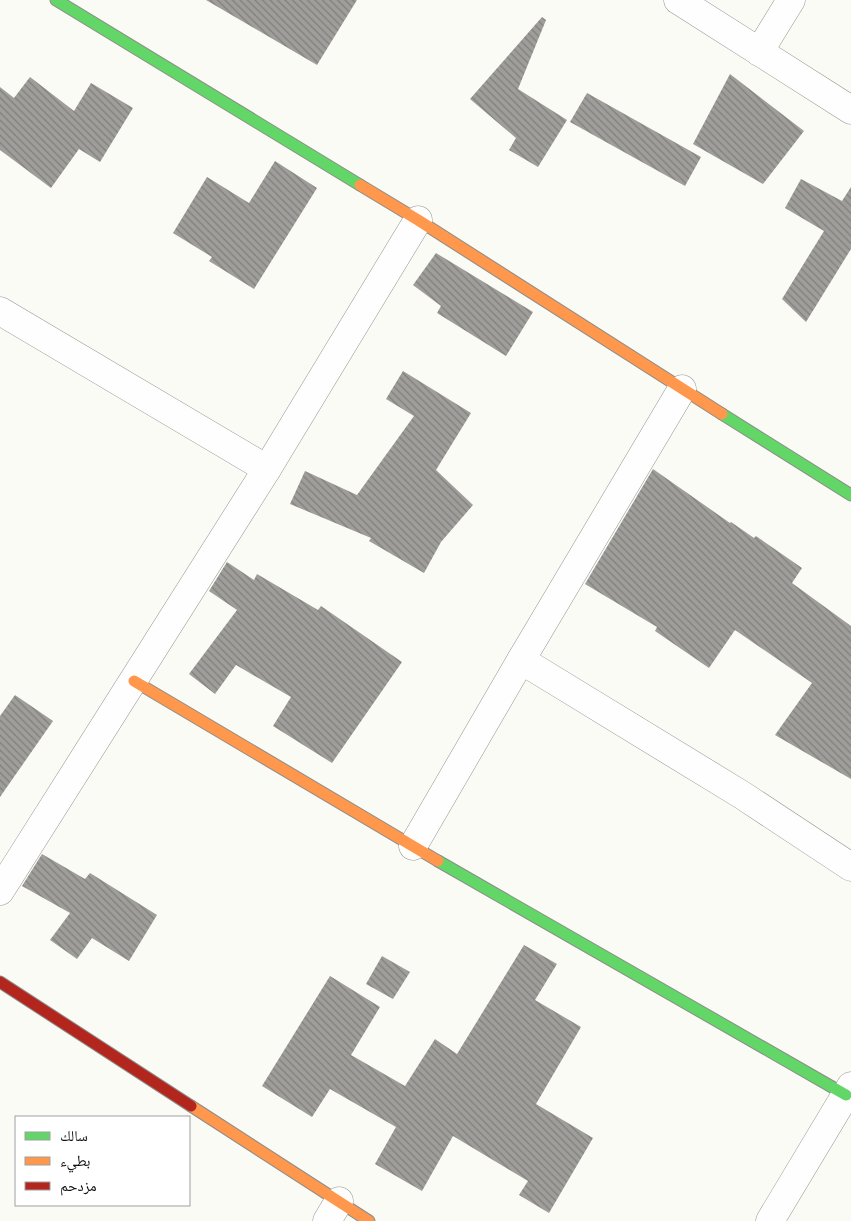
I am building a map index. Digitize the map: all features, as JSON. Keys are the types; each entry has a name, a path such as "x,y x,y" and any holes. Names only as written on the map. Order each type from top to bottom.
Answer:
{"street":[{"path":"56,0 418,220 682,389 851,494"},
{"path":"678,0 851,110"},
{"path":"759,52 791,0"},
{"path":"0,891 267,470 418,220"},
{"path":"1,313 267,470"},
{"path":"413,846 682,389"},
{"path":"521,660 742,795 851,867"},
{"path":"134,681 413,846 848,1091 770,1221"},
{"path":"0,982 333,1211 369,1221"}],"building":[{"path":"206,0 357,0 317,65"},
{"path":"542,17 546,20 518,89 567,120 538,167 509,150 516,138 470,99"},
{"path":"730,74 804,131 763,184 693,144"},
{"path":"30,77 74,111 91,83 133,108 100,162 79,149 51,188 0,150 0,87 14,98"},
{"path":"587,93 701,157 685,186 570,122"},
{"path":"275,161 317,188 254,289 209,261 212,257 173,233 207,177 249,203"},
{"path":"801,179 842,201 851,187 851,249 806,322 782,299 824,231 785,208"},
{"path":"436,253 533,312 506,356 437,313 441,306 413,285"},
{"path":"403,371 471,413 436,470 473,505 441,542 424,573 369,541 371,538 290,504 305,471 357,495 414,416 386,399"},
{"path":"653,469 730,523 754,538 756,536 802,568 792,583 851,626 851,779 775,735 812,683 735,630 709,668 655,631 657,627 585,584"},
{"path":"227,562 254,580 257,574 318,610 321,606 402,662 332,763 273,726 291,697 236,665 215,694 189,674 237,610 209,591"},
{"path":"15,695 53,721 0,797 0,716"},
{"path":"42,854 85,879 90,873 157,915 129,961 92,938 77,959 50,940 70,913 22,886"},
{"path":"524,945 557,964 535,1000 581,1027 536,1104 593,1138 549,1213 519,1195 528,1181 453,1136 422,1191 375,1164 396,1127 330,1089 312,1117 262,1086 330,976 380,1007 351,1055 405,1086 435,1039 457,1054"},
{"path":"382,956 410,972 393,999 366,984"}],"traffic: fast":[{"path":"56,0 360,185"},
{"path":"722,414 851,495"},
{"path":"438,861 846,1095"}],"traffic: slow":[{"path":"360,185 722,414"},
{"path":"134,681 438,861"},
{"path":"191,1106 369,1221"}],"traffic: jam":[{"path":"0,982 191,1106"}]}
